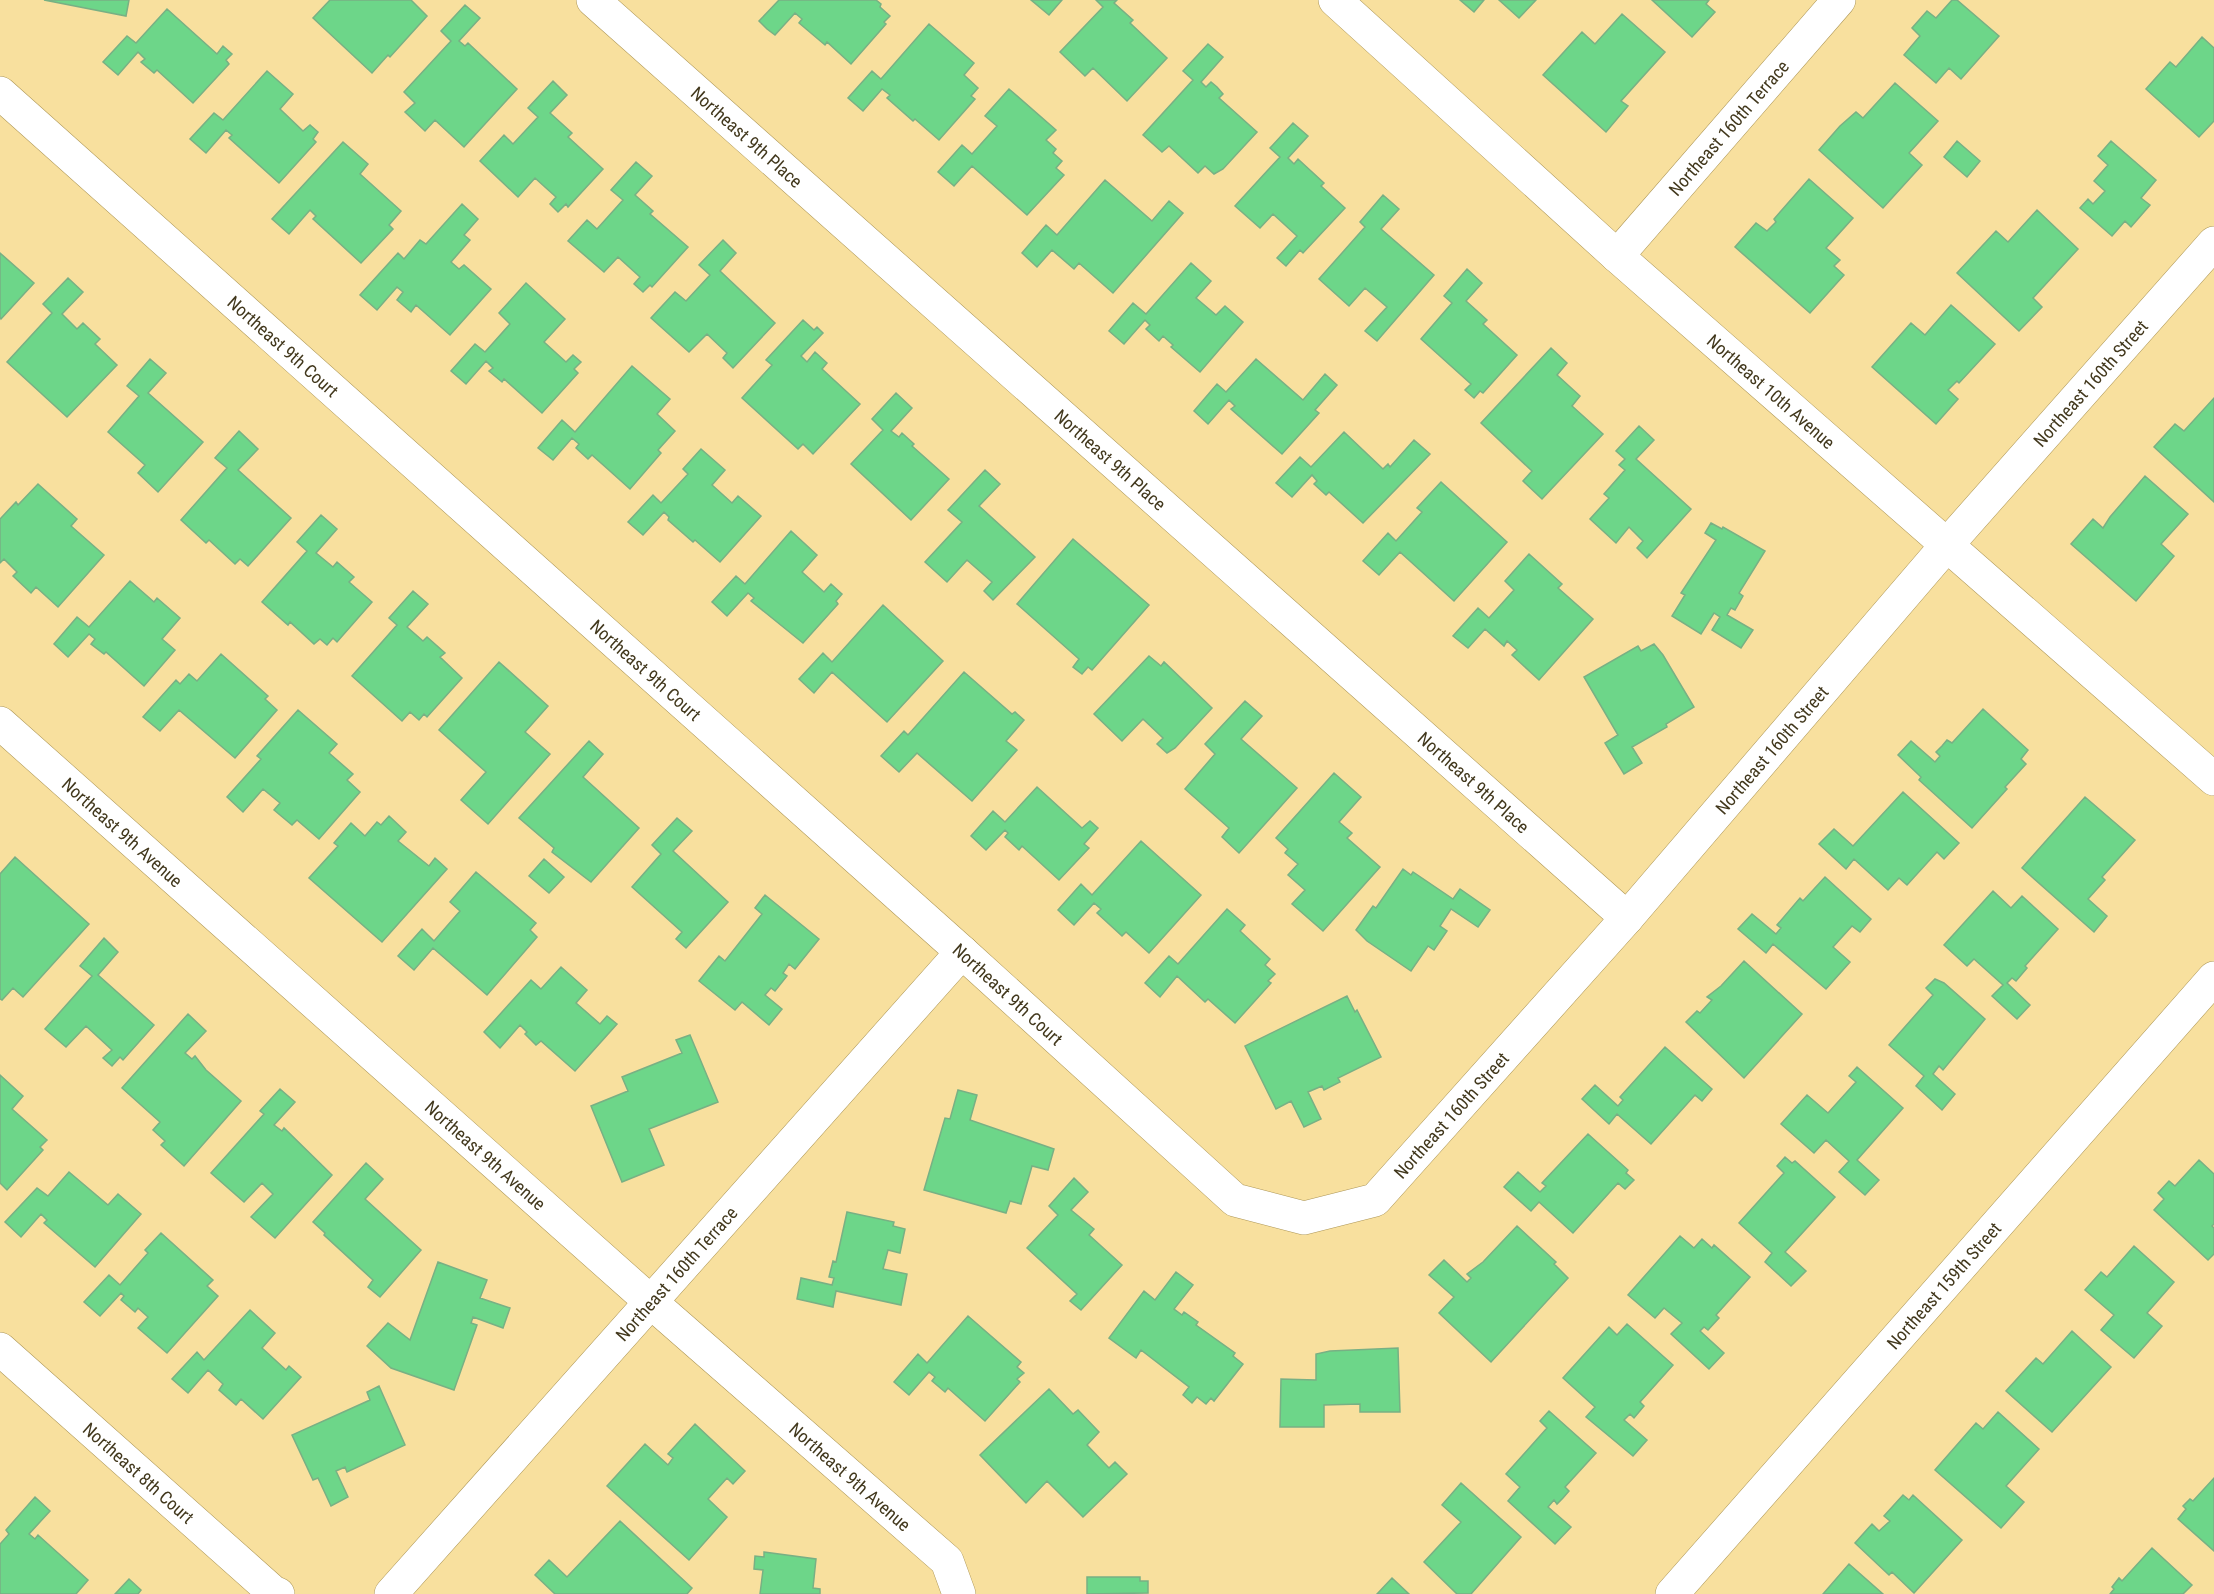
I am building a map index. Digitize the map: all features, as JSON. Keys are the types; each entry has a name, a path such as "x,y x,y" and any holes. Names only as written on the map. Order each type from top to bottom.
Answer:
{"street":[{"name":"Northeast 9th Place","path":"593,0 1627,918"},
{"name":"Northeast 10th Avenue","path":"1335,0 1617,256 2214,779"},
{"name":"Northeast 160th Terrace","path":"1617,256 1839,0"},
{"name":"Northeast 9th Court","path":"0,93 962,952 1235,1200 1304,1218"},
{"name":"Northeast 160th Street","path":"1304,1218 1375,1200 1627,918 1946,546 2214,243"},
{"name":"Northeast 9th Avenue","path":"0,723 651,1303 946,1561 959,1594"},
{"name":"Northeast 160th Terrace","path":"391,1594 962,952"},
{"name":"Northeast 159th Street","path":"1672,1594 2214,978"},
{"name":"Northeast 8th Court","path":"0,1349 278,1594"}],"building":[{"path":"44,0 129,0 126,16"},
{"path":"330,0 411,0 427,16 390,57 388,55 372,73 313,18"},
{"path":"779,0 876,0 890,16 884,22 886,24 851,64 827,42 825,45 799,23 802,19 795,13 775,35 767,29 759,21"},
{"path":"1031,0 1062,0 1049,15"},
{"path":"1096,0 1117,0 1114,3 1133,20 1130,23 1167,58 1127,101 1093,68 1085,76 1060,52 1103,7"},
{"path":"1460,0 1484,0 1474,12"},
{"path":"1499,0 1536,0 1519,18"},
{"path":"1652,0 1709,0 1706,4 1715,12 1692,37"},
{"path":"1952,0 1957,0 1999,36 1961,79 1949,68 1936,83 1904,55 1920,36 1912,28 1927,11 1936,18"},
{"path":"465,5 480,18 459,41 465,46 468,43 517,89 464,147 435,120 425,131 405,112 415,103 404,92 451,41 441,31"},
{"path":"167,9 217,54 223,46 232,54 226,60 229,64 193,103 157,70 154,73 141,62 145,59 138,52 118,75 103,62 127,36 136,43"},
{"path":"1622,14 1665,52 1621,101 1628,106 1606,132 1543,75 1582,32 1595,44"},
{"path":"929,24 974,63 964,75 978,88 971,96 975,99 939,140 887,98 890,95 882,89 863,111 848,98 872,71 881,79"},
{"path":"2202,37 2214,48 2214,121 2199,137 2146,89 2170,62 2176,67"},
{"path":"1208,44 1223,57 1201,82 1206,87 1211,82 1217,87 1223,94 1219,98 1257,132 1223,169 1214,174 1205,166 1198,173 1169,146 1162,152 1143,135 1193,80 1183,71"},
{"path":"267,71 293,94 280,109 303,131 310,125 318,132 313,139 316,142 279,183 229,138 232,135 226,130 206,153 190,139 214,113 223,120"},
{"path":"553,81 567,95 550,113 572,133 568,137 603,169 568,207 566,204 558,212 550,204 556,197 535,178 518,197 480,161 504,135 513,144 538,117 528,108"},
{"path":"1895,83 1938,121 1909,153 1922,165 1883,208 1819,150 1856,112 1863,118"},
{"path":"1009,89 1056,130 1046,140 1056,149 1053,153 1062,161 1056,168 1064,175 1027,215 972,166 954,186 938,172 962,145 972,154 997,126 985,116"},
{"path":"1293,123 1308,136 1288,158 1294,164 1298,159 1324,183 1321,186 1345,208 1303,253 1300,250 1286,266 1277,258 1297,236 1273,214 1260,228 1235,206 1280,157 1270,148"},
{"path":"1957,141 1980,161 1967,177 1944,157"},
{"path":"2111,141 2156,180 2141,198 2150,205 2131,227 2125,221 2112,236 2080,208 2088,199 2093,204 2105,191 2094,181 2108,165 2098,156"},
{"path":"343,142 368,164 360,174 401,211 389,225 393,229 361,263 313,219 316,216 310,210 289,234 272,219"},
{"path":"636,162 652,176 635,195 653,211 650,214 688,247 652,287 650,285 643,292 634,284 640,277 618,257 604,272 568,241 587,220 597,229 623,200 611,190"},
{"path":"1809,179 1853,218 1826,248 1840,260 1834,266 1844,275 1810,313 1735,247 1756,223 1767,231 1776,222 1774,219"},
{"path":"1105,180 1152,221 1169,201 1183,213 1113,293 1079,263 1074,269 1052,250 1037,267 1022,253 1046,225 1057,235"},
{"path":"1383,195 1399,209 1381,229 1434,275 1377,341 1365,331 1387,307 1365,288 1349,306 1319,279 1365,227 1360,222"},
{"path":"462,204 478,219 464,235 470,240 451,262 459,269 464,265 491,289 450,335 416,305 411,312 397,300 403,292 397,287 377,310 360,295 398,253 404,259 420,240 426,244"},
{"path":"2037,210 2078,249 2033,298 2042,307 2019,331 1957,273 1996,231 2008,242"},
{"path":"723,240 736,253 720,271 775,323 733,368 723,358 727,353 707,334 689,352 651,318 675,292 686,301 710,275 699,265"},
{"path":"0,253 34,283 1,319 0,317"},
{"path":"1191,263 1211,281 1196,298 1216,315 1225,306 1243,322 1200,372 1171,347 1173,345 1163,336 1159,341 1146,329 1150,325 1145,320 1124,344 1109,331 1133,303 1146,314"},
{"path":"1467,269 1482,283 1466,301 1487,320 1483,324 1517,355 1483,393 1480,391 1474,398 1465,390 1471,384 1421,339 1452,303 1444,296"},
{"path":"68,278 83,292 62,314 77,329 83,323 100,339 95,344 117,365 67,417 7,362 52,313 43,304"},
{"path":"526,283 565,319 544,342 566,362 573,355 581,362 574,369 578,373 542,413 504,379 502,382 489,371 493,368 486,361 466,384 451,371 475,344 485,352 510,324 499,313"},
{"path":"1951,305 1995,344 1959,383 1957,381 1948,390 1958,399 1936,424 1872,367 1911,323 1925,335"},
{"path":"803,320 814,330 817,327 823,333 801,356 807,362 815,352 827,363 822,369 860,404 813,454 803,444 798,449 742,398 772,365 766,360"},
{"path":"1551,348 1567,363 1557,375 1580,396 1572,406 1603,434 1542,499 1523,481 1532,471 1481,423"},
{"path":"150,359 166,373 148,393 203,442 158,492 138,473 145,465 108,432 139,396 127,386"},
{"path":"1256,359 1303,400 1325,374 1337,385 1315,410 1319,413 1282,454 1231,409 1235,406 1229,400 1208,424 1194,411 1217,384 1226,392"},
{"path":"632,366 670,399 657,414 675,431 658,450 661,453 630,489 592,455 588,459 576,448 579,444 572,438 553,460 538,448 562,420 575,432"},
{"path":"896,393 912,408 891,431 899,437 902,433 914,444 912,446 949,479 911,520 851,464 883,430 872,419"},
{"path":"2214,398 2214,502 2154,447 2175,424 2184,431"},
{"path":"1639,426 1654,440 1636,459 1691,509 1647,558 1637,548 1643,541 1629,527 1616,543 1590,519 1609,498 1604,494 1625,470 1619,465 1625,459 1616,451"},
{"path":"239,431 258,449 238,470 291,518 248,566 240,559 235,564 209,540 206,543 181,520 227,468 215,458"},
{"path":"1344,432 1383,469 1388,464 1390,467 1414,440 1430,454 1363,523 1329,492 1326,495 1314,484 1317,481 1312,475 1292,497 1276,483 1300,457 1311,467"},
{"path":"701,449 725,470 712,485 732,503 738,496 761,516 720,562 668,520 669,517 664,512 643,535 628,522 653,495 661,503 688,474 683,469"},
{"path":"985,470 1000,484 979,506 1035,557 993,600 984,591 992,582 967,560 947,582 925,562 962,522 948,510"},
{"path":"2145,476 2188,514 2161,544 2174,556 2136,601 2071,544 2093,519 2103,528"},
{"path":"1441,482 1507,542 1454,601 1400,552 1379,575 1363,561 1388,533 1396,541 1422,512 1417,508"},
{"path":"38,484 77,519 71,526 104,555 58,607 36,587 31,593 13,576 17,572 4,559 0,563 0,519 16,502 18,505"},
{"path":"321,515 337,529 316,553 333,567 337,562 354,577 349,582 372,602 337,642 333,638 327,645 320,639 314,644 290,622 288,625 262,602 307,551 297,542"},
{"path":"1711,523 1722,529 1723,527 1765,551 1739,593 1743,596 1735,610 1731,608 1727,615 1753,630 1741,648 1712,630 1720,617 1714,613 1701,634 1672,616 1685,595 1681,593 1716,540 1705,533"},
{"path":"791,531 817,555 802,572 824,592 831,584 842,594 836,601 838,604 803,643 751,601 754,598 748,593 727,616 712,602 736,576 745,584"},
{"path":"1073,539 1149,605 1092,670 1088,667 1082,674 1073,667 1079,659 1017,604"},
{"path":"1529,554 1562,584 1558,588 1593,619 1539,680 1512,655 1517,650 1507,641 1504,646 1485,629 1468,648 1453,636 1478,608 1489,618 1514,590 1505,581"},
{"path":"130,581 154,602 157,598 180,618 162,639 175,650 144,686 106,652 104,654 91,644 95,639 89,634 68,657 54,644 77,617 89,627"},
{"path":"413,591 428,604 407,627 423,641 427,637 445,653 440,657 462,678 427,717 424,714 419,720 410,712 402,721 352,676 397,625 389,618"},
{"path":"883,605 943,661 887,722 832,672 814,693 799,679 823,653 832,662"},
{"path":"1654,644 1694,707 1666,724 1667,727 1632,747 1642,763 1624,774 1605,743 1618,735 1584,677 1638,646 1641,651"},
{"path":"221,654 268,696 265,699 277,710 235,758 179,710 160,731 143,717 176,680 180,684 189,674 197,681"},
{"path":"1149,656 1161,666 1164,662 1212,708 1175,748 1167,753 1157,744 1163,738 1143,719 1122,741 1094,714"},
{"path":"499,662 548,706 525,732 550,754 488,824 461,800 486,772 439,730"},
{"path":"964,672 1012,714 1015,712 1024,720 1006,741 1017,750 972,801 917,753 899,772 881,756 904,731 908,735"},
{"path":"1245,701 1262,716 1241,739 1297,788 1239,853 1222,837 1229,828 1185,789 1215,754 1205,744"},
{"path":"1983,709 2028,750 2021,759 2026,764 1972,828 1919,780 1921,777 1898,755 1911,741 1935,762 1940,756 1936,752 1947,740 1952,743"},
{"path":"298,710 337,744 329,753 353,774 347,780 360,792 319,839 297,820 292,825 274,810 280,803 263,789 243,812 227,797 261,759 257,756"},
{"path":"589,741 603,754 583,777 639,828 591,882 552,852 554,848 519,818"},
{"path":"1334,773 1361,797 1339,822 1352,833 1347,838 1380,867 1323,931 1292,904 1305,890 1288,875 1298,864 1285,853 1288,849 1276,838"},
{"path":"1037,787 1082,828 1090,821 1098,828 1084,844 1089,848 1059,880 1022,846 1019,850 1005,837 1008,833 1005,830 986,850 971,836 993,811 1005,822"},
{"path":"1903,792 1959,843 1944,859 1937,852 1907,885 1899,878 1888,890 1854,859 1846,869 1819,844 1834,829 1853,846"},
{"path":"2085,797 2135,840 2102,877 2105,880 2088,899 2107,916 2094,932 2022,868"},
{"path":"389,816 406,832 398,841 429,866 435,858 447,869 382,942 309,878 338,846 334,843 351,823 365,836 377,822 381,825"},
{"path":"677,818 692,831 673,851 728,902 686,948 676,939 682,932 632,887 661,854 652,845"},
{"path":"1141,841 1201,895 1149,953 1126,932 1122,936 1097,913 1101,909 1094,903 1074,925 1058,910 1081,884 1092,895"},
{"path":"15,857 89,924 23,997 13,988 2,1000 0,999 0,874"},
{"path":"544,859 564,877 549,893 529,876"},
{"path":"1403,869 1411,875 1413,872 1453,899 1460,889 1490,910 1478,927 1451,909 1440,926 1447,931 1434,950 1428,946 1411,971 1367,941 1356,930 1373,906 1376,908"},
{"path":"476,872 536,923 530,930 537,937 487,995 433,948 414,970 398,956 422,929 434,941 460,911 450,902"},
{"path":"1825,877 1871,919 1860,932 1852,926 1833,947 1850,962 1826,989 1773,944 1766,953 1738,929 1752,914 1776,934 1781,928 1777,925 1800,898 1803,901"},
{"path":"1993,891 2011,908 2022,896 2058,929 2025,966 2027,968 2016,981 2012,978 2007,983 2030,1005 2017,1019 1992,996 2003,985 1974,959 1967,966 1944,945"},
{"path":"765,895 819,939 795,969 789,964 783,973 787,976 775,991 771,988 765,995 782,1009 769,1025 742,1002 735,1010 699,981 719,956 725,961 762,914 755,908"},
{"path":"1227,909 1245,925 1240,931 1270,959 1265,965 1275,974 1268,981 1271,983 1235,1023 1208,999 1205,1002 1177,976 1160,997 1145,983 1169,956 1178,964"},
{"path":"104,938 118,952 98,975 154,1025 123,1060 120,1057 112,1066 103,1058 112,1050 86,1026 66,1047 45,1029 92,976 80,966"},
{"path":"1744,961 1802,1014 1744,1078 1686,1022 1697,1011 1700,1013 1712,1000 1707,997 1721,986"},
{"path":"561,967 587,990 576,1003 600,1024 607,1016 617,1024 575,1071 541,1041 536,1045 520,1025 500,1048 484,1032 531,980 541,989"},
{"path":"1935,979 1944,983 1985,1019 1943,1070 1939,1066 1933,1074 1955,1094 1942,1110 1916,1086 1924,1076 1889,1045 1933,995 1926,988"},
{"path":"1347,996 1355,1012 1357,1010 1381,1057 1338,1078 1340,1082 1324,1090 1322,1086 1308,1092 1321,1119 1304,1127 1291,1101 1276,1109 1245,1046"},
{"path":"188,1014 206,1031 185,1053 192,1059 195,1056 206,1070 241,1101 184,1166 161,1145 165,1141 153,1130 160,1122 122,1088"},
{"path":"690,1035 718,1102 649,1129 664,1165 622,1182 591,1106 628,1091 622,1077 682,1053 676,1040"},
{"path":"1665,1047 1712,1089 1702,1101 1695,1095 1651,1144 1617,1114 1609,1124 1582,1099 1595,1085 1618,1106 1623,1100 1620,1097"},
{"path":"1857,1067 1903,1108 1857,1160 1879,1180 1865,1195 1839,1172 1849,1161 1826,1140 1814,1153 1781,1124 1807,1095 1828,1113 1856,1082 1849,1076"},
{"path":"0,1075 23,1096 12,1109 47,1140 40,1147 43,1150 7,1190 0,1183"},
{"path":"280,1089 295,1102 274,1125 282,1131 284,1128 332,1175 275,1238 251,1217 273,1194 262,1183 244,1202 211,1173 264,1114 260,1111"},
{"path":"958,1090 977,1095 970,1120 1054,1149 1048,1170 1032,1166 1021,1204 1010,1201 1006,1213 924,1190 945,1118 950,1119"},
{"path":"1588,1134 1628,1170 1626,1173 1634,1180 1625,1189 1618,1183 1573,1233 1539,1202 1531,1211 1504,1187 1518,1172 1540,1192 1546,1186 1542,1183"},
{"path":"1785,1157 1792,1163 1795,1161 1835,1197 1785,1252 1806,1271 1791,1286 1765,1262 1772,1253 1739,1223 1784,1173 1777,1166"},
{"path":"2199,1160 2214,1174 2214,1224 2212,1226 2214,1228 2214,1254 2208,1260 2154,1210 2164,1199 2158,1193 2169,1181 2175,1186"},
{"path":"366,1163 383,1179 365,1199 421,1250 380,1297 368,1287 373,1280 313,1222"},
{"path":"69,1172 108,1205 118,1194 141,1214 95,1267 44,1223 47,1220 41,1214 21,1237 5,1222 37,1188 48,1196"},
{"path":"1074,1178 1088,1192 1071,1210 1094,1229 1089,1235 1122,1265 1081,1310 1070,1301 1077,1294 1027,1248 1058,1215 1049,1206"},
{"path":"847,1212 894,1222 893,1226 905,1229 900,1253 888,1250 883,1269 907,1274 901,1305 836,1291 833,1307 797,1299 801,1278 832,1285 834,1278 829,1277 833,1261 836,1262"},
{"path":"1517,1226 1556,1262 1554,1264 1568,1278 1491,1362 1439,1313 1454,1297 1429,1275 1444,1260 1467,1282 1471,1278 1467,1274 1483,1262"},
{"path":"161,1233 213,1280 207,1286 218,1296 167,1353 138,1328 148,1317 138,1308 135,1312 121,1300 124,1296 121,1293 100,1316 84,1302 109,1275 120,1285 148,1253 145,1250"},
{"path":"1680,1236 1694,1248 1702,1239 1712,1248 1714,1245 1750,1277 1716,1315 1719,1318 1708,1330 1704,1327 1700,1331 1724,1353 1709,1369 1671,1334 1682,1323 1664,1308 1655,1318 1628,1295"},
{"path":"2134,1246 2174,1282 2147,1313 2162,1326 2134,1358 2101,1330 2114,1315 2085,1290 2101,1272 2107,1277"},
{"path":"438,1262 487,1280 480,1298 510,1308 503,1328 473,1317 471,1323 477,1325 454,1390 391,1368 367,1346 388,1323 410,1340"},
{"path":"1176,1272 1193,1285 1174,1309 1182,1315 1184,1312 1198,1322 1196,1325 1235,1353 1233,1356 1243,1364 1214,1401 1211,1398 1206,1404 1197,1397 1192,1403 1183,1395 1189,1387 1141,1350 1136,1358 1109,1338 1144,1291 1155,1300"},
{"path":"250,1310 275,1333 262,1348 286,1370 289,1366 301,1377 263,1419 241,1399 236,1405 219,1390 223,1384 208,1370 188,1393 172,1379 197,1352 204,1360"},
{"path":"968,1316 1021,1362 1017,1367 1024,1373 1017,1379 1020,1382 985,1421 948,1388 945,1392 932,1381 935,1377 929,1372 909,1395 894,1382 918,1354 927,1363"},
{"path":"1627,1324 1673,1365 1640,1402 1644,1406 1634,1418 1630,1414 1624,1420 1647,1440 1633,1456 1586,1417 1595,1407 1563,1378 1609,1327 1617,1335"},
{"path":"2072,1331 2111,1367 2052,1432 2006,1391 2036,1358 2043,1364"},
{"path":"1398,1348 1400,1412 1360,1412 1360,1404 1324,1405 1324,1427 1280,1427 1281,1379 1316,1380 1316,1354 1330,1351"},
{"path":"379,1386 405,1445 347,1472 345,1467 336,1471 348,1497 331,1506 318,1478 313,1480 292,1435 370,1400 367,1392"},
{"path":"1049,1389 1073,1414 1078,1410 1099,1432 1087,1445 1109,1468 1115,1462 1127,1474 1083,1517 1047,1481 1026,1503 980,1455"},
{"path":"1549,1411 1596,1453 1565,1487 1569,1491 1563,1498 1557,1504 1554,1500 1548,1507 1571,1527 1555,1544 1508,1501 1520,1487 1506,1474 1547,1428 1540,1421"},
{"path":"1998,1412 2039,1449 2006,1486 2024,1502 2001,1528 1935,1470 1976,1423 1983,1429"},
{"path":"695,1424 745,1471 733,1484 727,1478 708,1499 727,1517 689,1560 607,1486 645,1444 668,1465 673,1458 668,1454"},
{"path":"2214,1478 2214,1551 2178,1519 2186,1509 2183,1506 2190,1499 2193,1501"},
{"path":"1461,1483 1521,1537 1471,1594 1457,1594 1424,1562 1461,1522 1442,1505"},
{"path":"1903,1495 1909,1500 1913,1495 1962,1540 1914,1593 1892,1572 1889,1575 1855,1543 1872,1524 1879,1531 1890,1521 1884,1516"},
{"path":"35,1497 50,1511 29,1534 35,1539 38,1535 88,1580 76,1594 0,1594 0,1544 9,1534 6,1530"},
{"path":"620,1521 692,1588 687,1594 555,1594 535,1575 549,1560 567,1577"},
{"path":"2152,1548 2192,1585 2183,1594 2110,1594 2119,1578 2122,1581"},
{"path":"764,1552 816,1559 813,1588 820,1589 820,1594 760,1594 763,1570 754,1569 755,1556 764,1557"},
{"path":"1849,1564 1883,1594 1823,1594"},
{"path":"1087,1577 1140,1577 1140,1581 1148,1581 1148,1593 1087,1594"},
{"path":"1392,1578 1409,1594 1377,1594"},
{"path":"129,1579 141,1590 138,1594 115,1594"}]}
